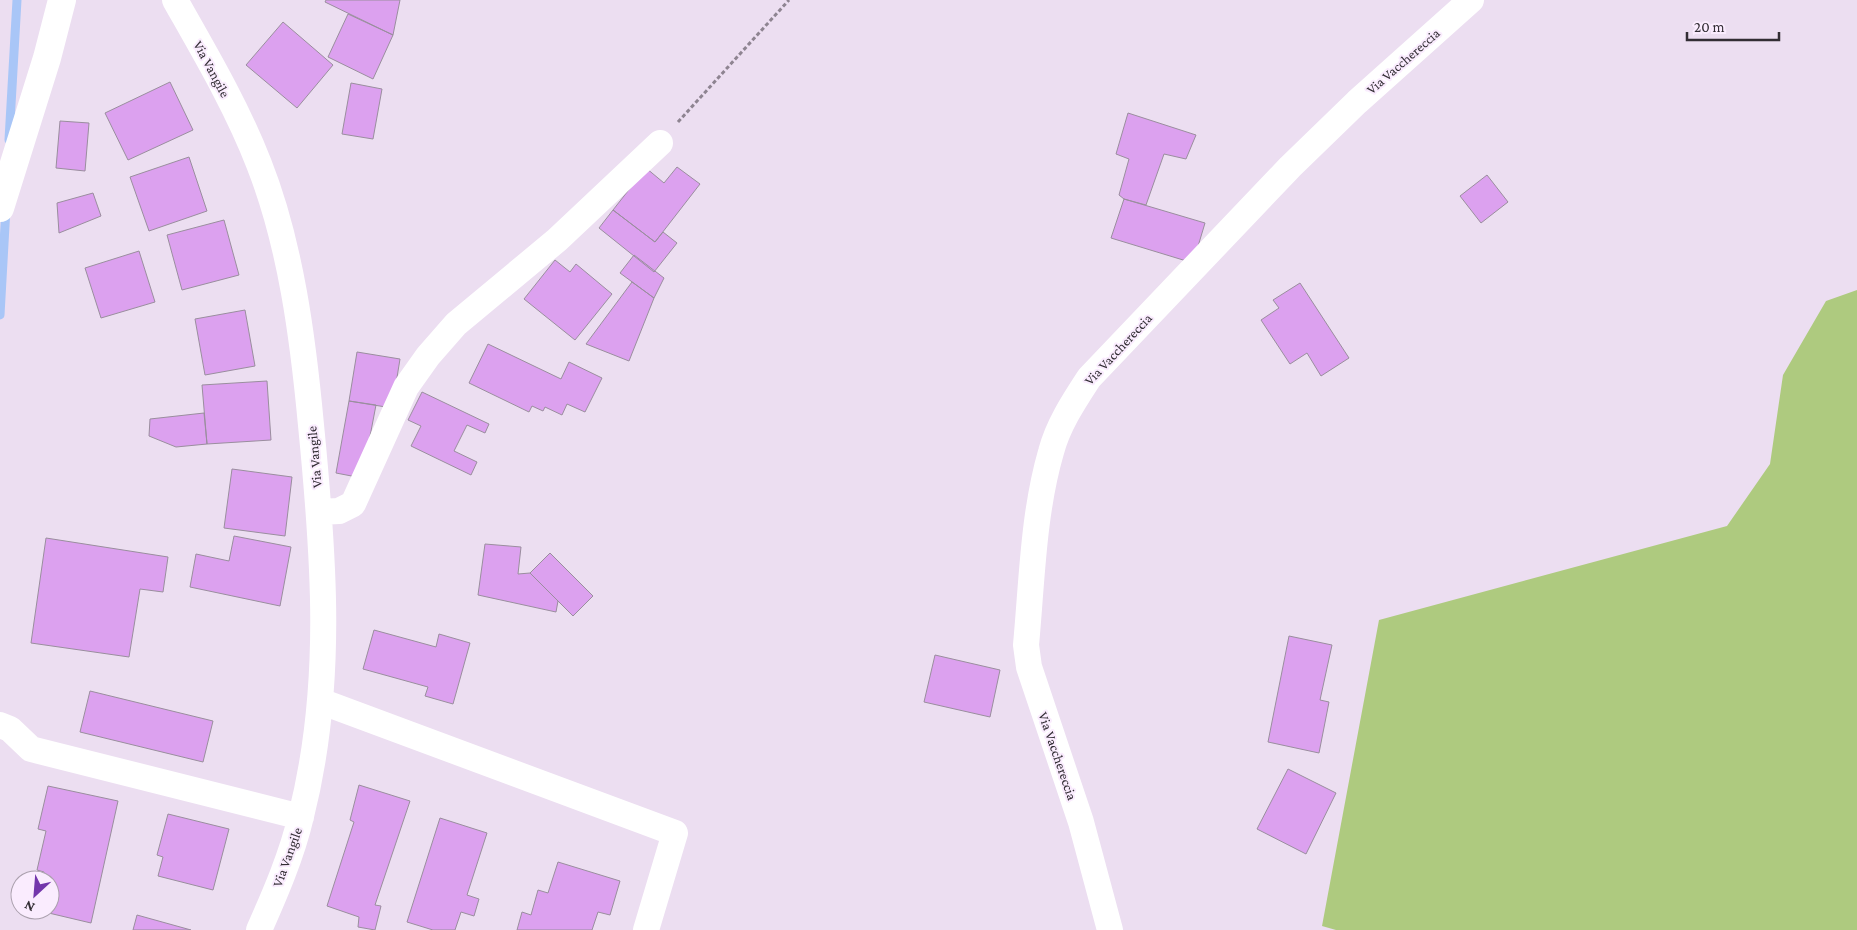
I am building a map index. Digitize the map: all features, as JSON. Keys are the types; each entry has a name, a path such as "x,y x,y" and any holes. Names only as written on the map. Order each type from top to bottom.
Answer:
{"street":[{"path":"0,208 47,58 62,0"},
{"name":"Via Vangile","path":"175,0 236,114 260,165 273,208 285,253 304,350 319,512 325,631 320,701 301,817 259,930"},
{"name":"Via Vacchereccia","path":"1110,930 1081,822 1029,667 1026,645 1039,509 1051,451 1070,407 1089,378 1290,167 1357,102 1471,0"},
{"path":"319,512 339,512 354,504 406,387 428,356 456,324 557,240 660,143"},
{"path":"320,701 675,834 646,930"},
{"path":"0,725 10,729 31,749 301,817"}],"path":[{"path":"660,143 789,0"}],"green space":[{"path":"1857,290 1857,930 1336,930 1322,926 1379,620 1727,526 1770,464 1783,375 1826,301"}],"building":[{"path":"326,0 400,0 393,35 325,2"},
{"path":"348,14 393,35 373,79 328,57"},
{"path":"283,22 333,65 297,108 246,65"},
{"path":"170,82 193,130 128,160 105,113"},
{"path":"351,83 382,89 373,139 342,134"},
{"path":"1128,113 1196,135 1186,159 1164,154 1146,205 1124,199 1119,195 1129,159 1116,154"},
{"path":"60,121 89,123 85,171 56,168"},
{"path":"189,157 207,211 149,231 130,177"},
{"path":"677,167 700,184 655,242 613,210 646,168 664,183"},
{"path":"1487,175 1508,202 1481,223 1460,196"},
{"path":"93,193 101,216 59,233 57,203"},
{"path":"1124,199 1205,223 1193,263 1111,238"},
{"path":"613,210 655,242 663,232 677,243 654,272 599,228"},
{"path":"224,220 239,275 182,290 167,235"},
{"path":"139,251 155,302 101,318 85,268"},
{"path":"634,255 664,278 654,298 620,273"},
{"path":"555,260 570,272 576,264 612,294 575,340 524,299"},
{"path":"632,282 654,298 629,361 586,344"},
{"path":"1300,283 1349,358 1321,376 1307,353 1290,364 1261,320 1279,308 1273,300"},
{"path":"245,310 255,366 205,375 195,319"},
{"path":"488,344 561,379 569,362 602,378 585,412 567,404 562,415 545,407 543,411 532,406 529,412 469,383"},
{"path":"357,352 400,359 392,408 349,401"},
{"path":"267,381 271,440 207,444 202,385"},
{"path":"422,392 489,424 485,433 467,425 454,451 477,462 471,475 411,446 421,426 408,420"},
{"path":"349,401 376,405 362,478 336,473"},
{"path":"204,413 207,444 176,447 149,436 150,419"},
{"path":"232,469 292,477 285,536 224,528"},
{"path":"234,536 291,547 280,606 190,587 196,554 229,561"},
{"path":"46,538 168,557 163,592 140,589 129,657 31,643"},
{"path":"485,544 521,547 518,574 530,573 558,601 556,612 478,595"},
{"path":"550,553 593,596 573,616 530,573"},
{"path":"374,630 436,647 439,634 470,643 453,704 425,696 428,687 363,669"},
{"path":"1289,636 1332,645 1320,700 1329,702 1319,753 1268,742"},
{"path":"935,655 1000,670 990,717 924,702"},
{"path":"90,691 213,721 203,762 80,732"},
{"path":"1288,769 1336,793 1306,854 1257,829"},
{"path":"359,785 410,801 375,905 381,906 375,930 358,927 359,917 327,906 354,822 350,820"},
{"path":"48,786 118,801 91,923 60,916 60,870 37,870 46,831 38,829"},
{"path":"168,814 229,829 213,890 158,876 163,857 157,855"},
{"path":"440,818 487,833 467,895 479,899 474,916 461,912 455,930 433,930 407,922"},
{"path":"558,862 620,881 610,915 598,912 592,930 517,930 522,912 531,915 538,890 548,893"},
{"path":"137,915 191,930 133,930"}],"waterway":[{"path":"9,140 17,0"},
{"path":"0,315 6,208"}]}
